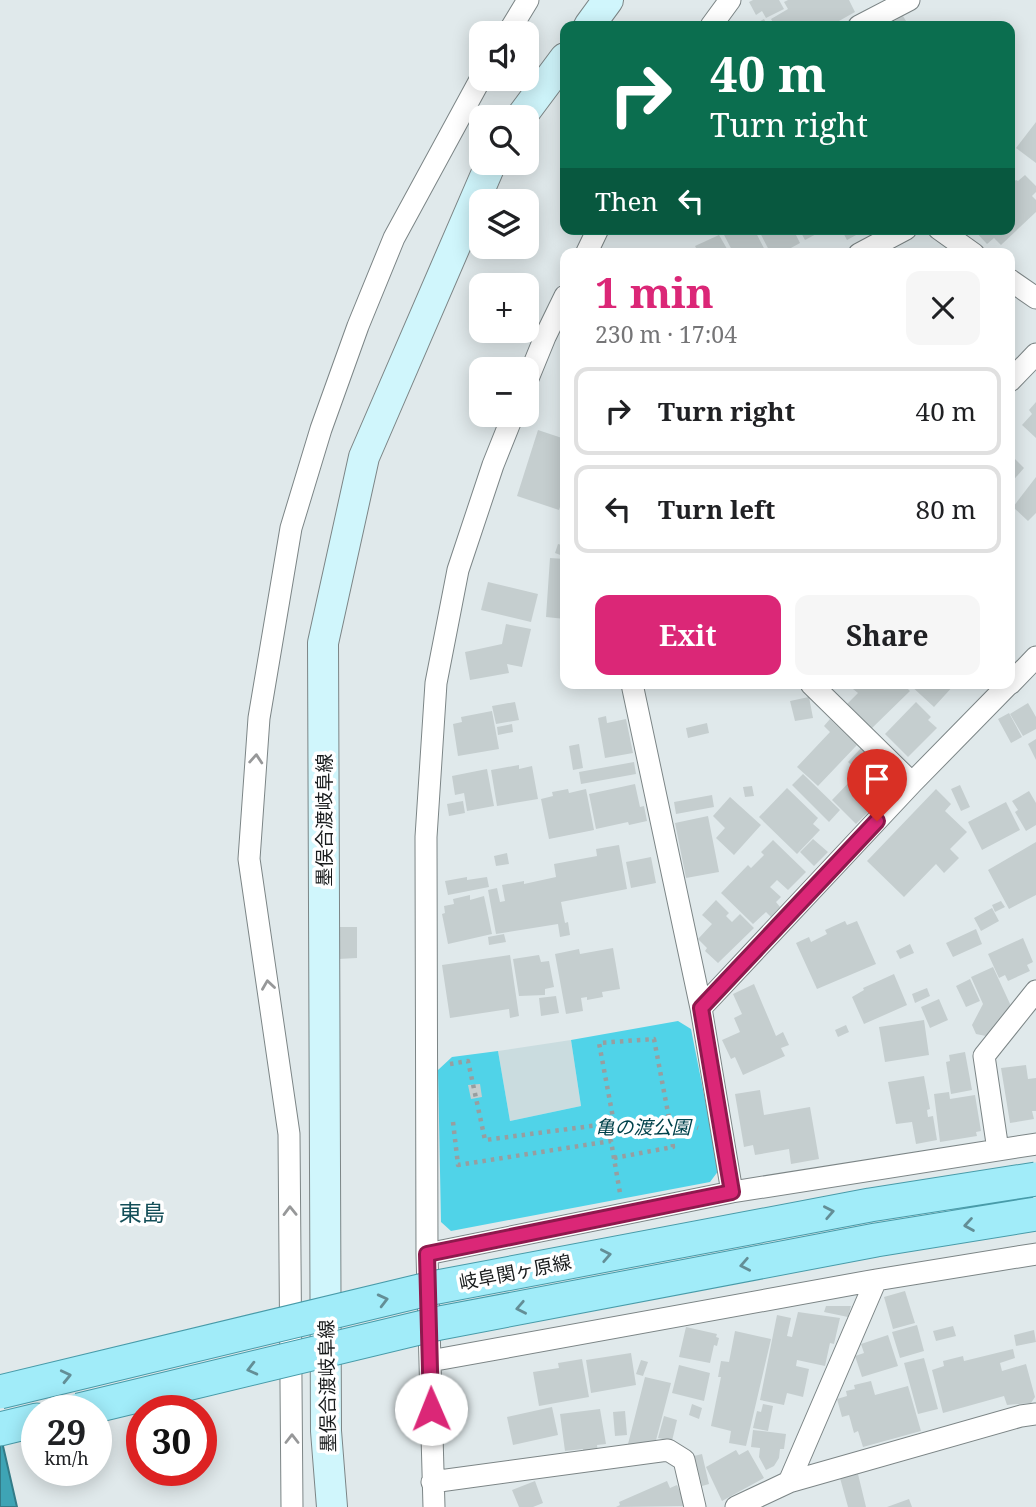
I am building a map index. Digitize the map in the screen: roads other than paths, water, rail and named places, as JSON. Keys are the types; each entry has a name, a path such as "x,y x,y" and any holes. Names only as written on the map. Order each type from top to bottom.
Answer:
{"main road":[{"path":"593,21 608,0"},
{"path":"530,105 560,65"},
{"name":"墨俣合渡岐阜線","path":"332,1507 326,1431 323,643 364,457 486,175"},
{"name":"岐阜関ヶ原線","path":"0,1392 432,1288 870,1205 1036,1179"},
{"name":"岐阜関ヶ原線","path":"112,1402 440,1323 876,1240 1036,1214"},
{"path":"0,1429 21,1424"}],"street":[{"path":"515,21 528,0"},
{"path":"715,21 730,0"},
{"path":"869,21 909,0"},
{"path":"292,1507 289,1134 250,859 259,718 292,528 320,429 394,238 474,91"},
{"path":"870,248 895,235"},
{"path":"947,235 966,248"},
{"path":"1015,283 1036,298"},
{"path":"537,357 560,306"},
{"path":"1015,376 1036,354"},
{"path":"434,1507 427,1254 426,837 436,683 458,570 508,427"},
{"path":"1015,678 1036,657"},
{"path":"633,689 701,1008 732,1192"},
{"path":"816,689 912,783"},
{"path":"701,1008 1004,689"},
{"path":"998,1150 984,1056 1036,991"},
{"path":"427,1254 732,1192 1036,1144"},
{"path":"430,1361 876,1280 1036,1254"},
{"path":"789,1482 876,1280"},
{"path":"736,1507 789,1482 1036,1414"},
{"path":"432,1482 668,1450 684,1460 695,1507"}],"district":[{"name":"東島","path":"142,1213"}],"park label":[{"name":"亀の渡公園","path":"643,1127"}]}
